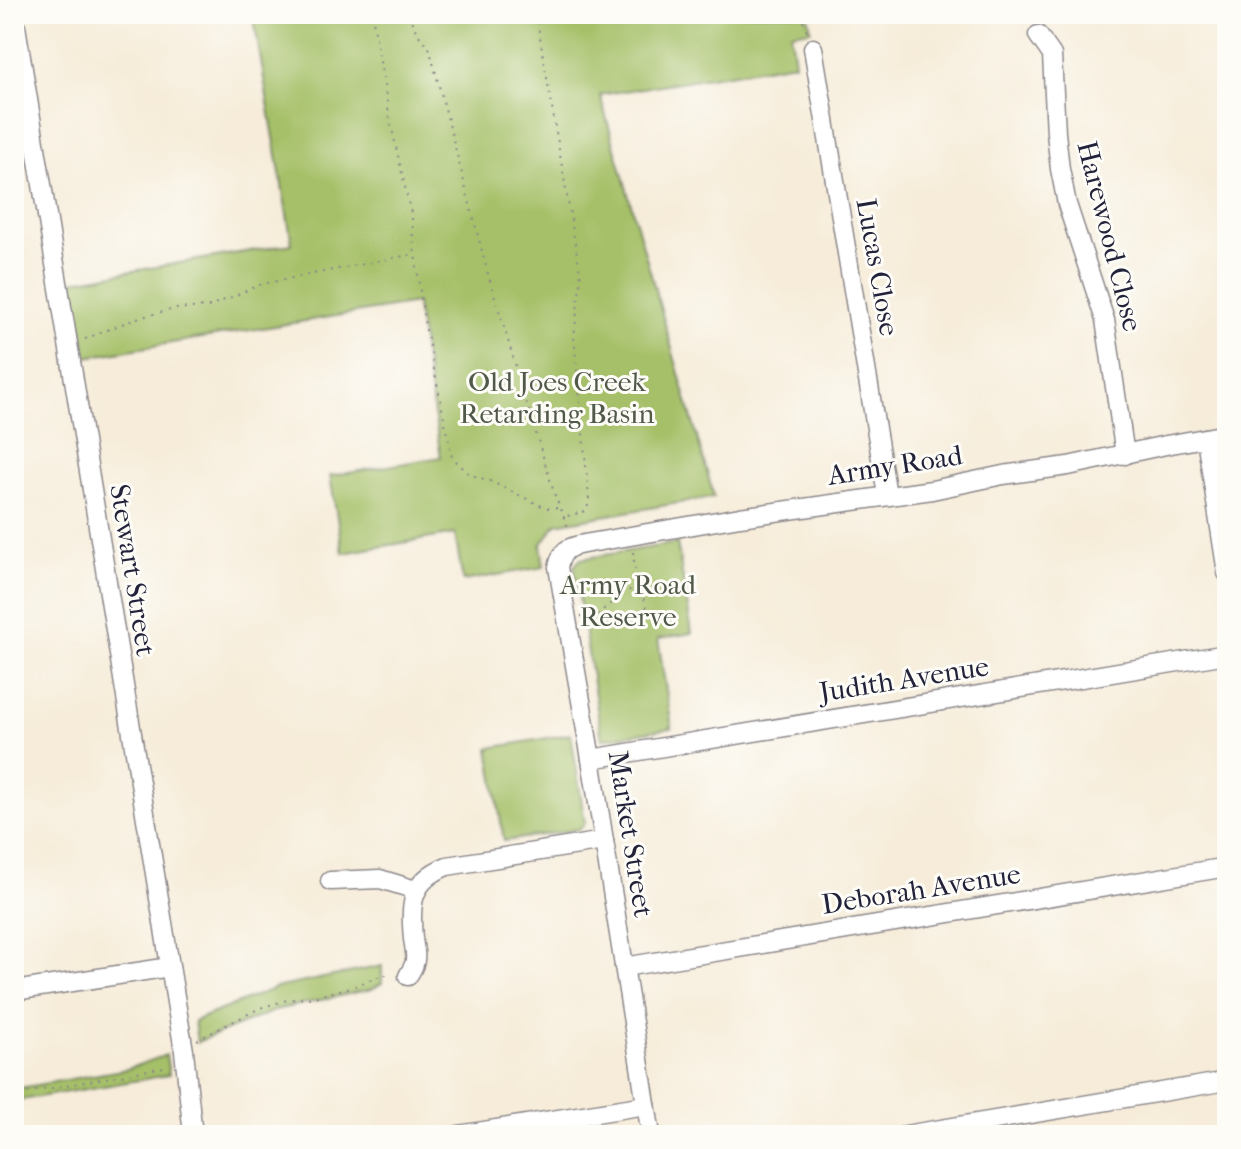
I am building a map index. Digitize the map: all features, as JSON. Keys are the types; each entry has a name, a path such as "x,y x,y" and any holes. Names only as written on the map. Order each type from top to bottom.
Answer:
{"street":[{"name":"Stewart Street","path":"14,14 18,66 184,1051 193,1135"},
{"name":"Harewood Close","path":"1038,35 1052,55 1060,169 1067,204 1105,320 1125,455"},
{"name":"Lucas Close","path":"813,48 887,495"},
{"name":"Army Road","path":"570,546 740,517 932,490 1227,434"},
{"path":"1206,438 1227,573"},
{"name":"Market Street","path":"570,546 561,555 558,567 651,1135"},
{"name":"Judith Avenue","path":"591,759 1227,654"},
{"path":"408,976 415,962 414,897 416,890 435,872 447,866 604,841"},
{"name":"Deborah Avenue","path":"624,967 1227,867"},
{"path":"330,881 380,879 416,890"},
{"path":"14,991 170,967"},
{"path":"905,1135 1227,1081"},
{"path":"458,1135 646,1105"}],"path":[{"path":"372,14 390,120 412,218 424,320 452,457 469,474 546,508 560,508"},
{"path":"408,14 417,33 429,47 488,274 554,493 571,535 570,546"},
{"path":"536,14 581,278 574,337 589,498 587,511 564,517"},
{"path":"600,14 601,22 625,22 669,14"},
{"path":"800,14 813,48"},
{"path":"80,341 137,318 175,309 208,307 262,284 415,254"},
{"path":"633,549 635,570 647,609"},
{"path":"580,617 598,614 623,593 639,586"}],"green space":[{"name":"Old Joes Creek Retarding Basin","path":"253,14 808,14 811,30 791,33 795,63 600,95 714,497 556,524 541,545 544,567 463,581 455,534 343,553 330,476 441,457 416,303 86,357 73,281 292,244"},
{"name":"Army Road Reserve","path":"677,543 692,633 658,639 672,728 602,739 574,566 581,559"},
{"path":"571,734 585,823 580,829 504,841 489,748"},
{"path":"382,966 382,983 372,989 279,1009 197,1042 194,1021 275,988"},
{"path":"166,1055 169,1075 15,1101 17,1135 14,1135 14,1089 127,1069"}]}
